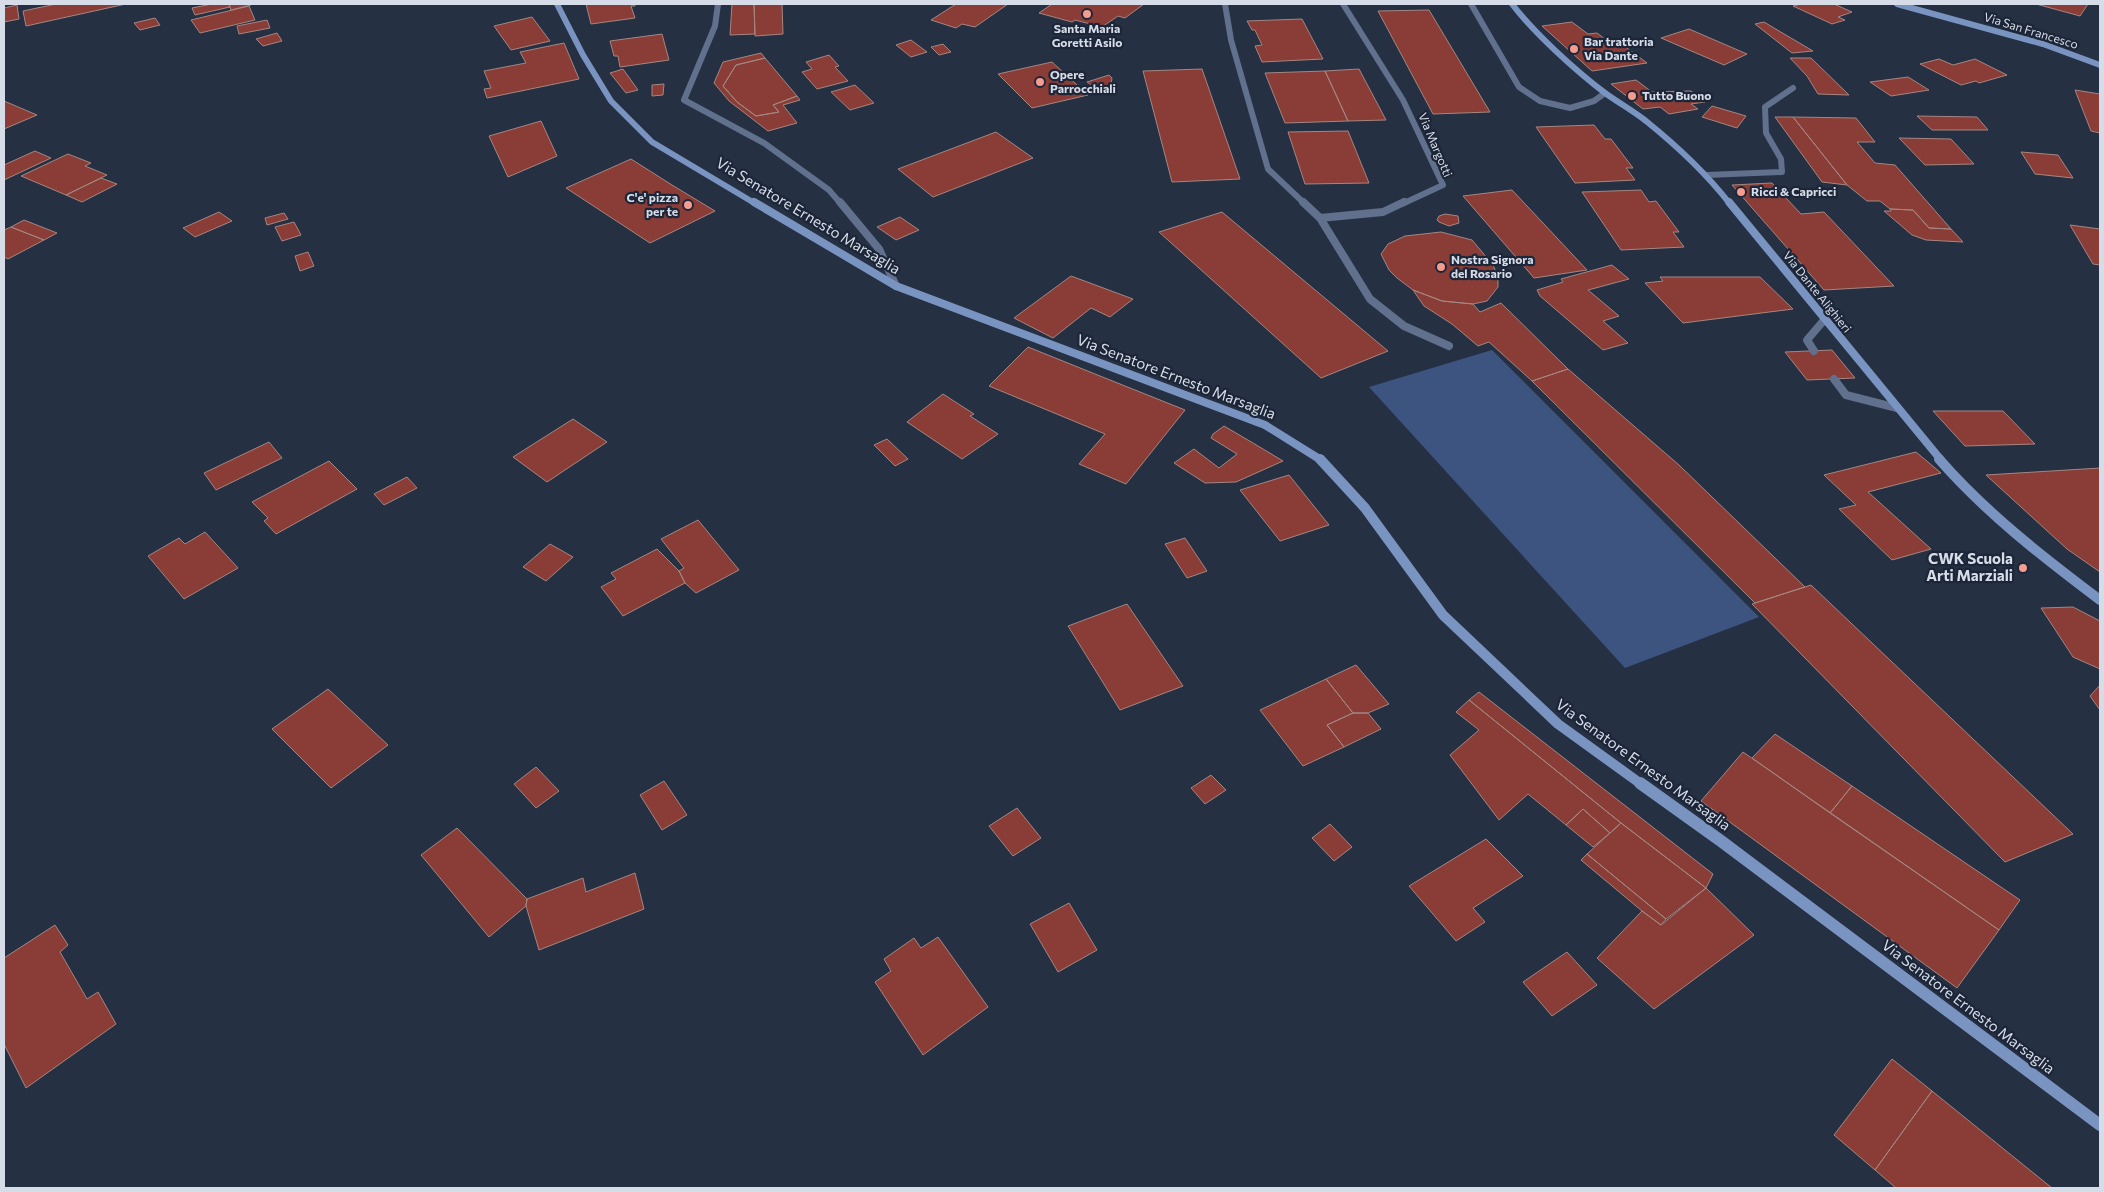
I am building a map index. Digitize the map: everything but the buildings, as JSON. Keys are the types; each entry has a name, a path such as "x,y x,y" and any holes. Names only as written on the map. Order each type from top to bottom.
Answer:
{"street":[{"name":"Via Senatore Ernesto Marsaglia","path":"556,4 583,55 611,101 652,142 896,286 1129,376 1265,425 1319,458 1365,508 1443,615 1558,724 1721,841 2100,1125"},
{"path":"718,4 715,26 684,100 764,143 829,190 879,249 896,286"},
{"path":"1225,4 1231,40 1268,169 1320,218 1370,299 1404,326 1449,346"},
{"name":"Via Margotti","path":"1320,218 1383,212 1443,185 1403,100 1342,4"},
{"path":"1471,4 1519,87 1540,101 1570,108 1594,101 1605,93"},
{"name":"Via Dante Alighieri","path":"1512,4 1579,71 1605,93 1646,121 1707,175 1964,487 2048,561 2100,600"},
{"name":"Via San Francesco","path":"1897,4 2043,44 2100,65"},
{"path":"1707,175 1782,172 1781,160 1766,133 1765,107 1793,88"},
{"path":"1814,351 1807,340 1825,319"},
{"path":"1834,379 1846,395 1897,408"}],"shaded area":[{"path":"1492,350 1759,617 1625,668 1369,387"}],"place":[{"name":"Santa Maria Goretti Asilo","path":"1087,14"},
{"name":"Bar trattoria Via Dante","path":"1574,49"},
{"name":"Opere Parrocchiali","path":"1040,82"},
{"name":"Tutto Buono","path":"1632,96"},
{"name":"Ricci & Capricci","path":"1741,192"},
{"name":"C'e' pizza per te","path":"688,205"},
{"name":"Nostra Signora del Rosario","path":"1441,267"},
{"name":"CWK Scuola Arti Marziali","path":"2023,568"}]}
